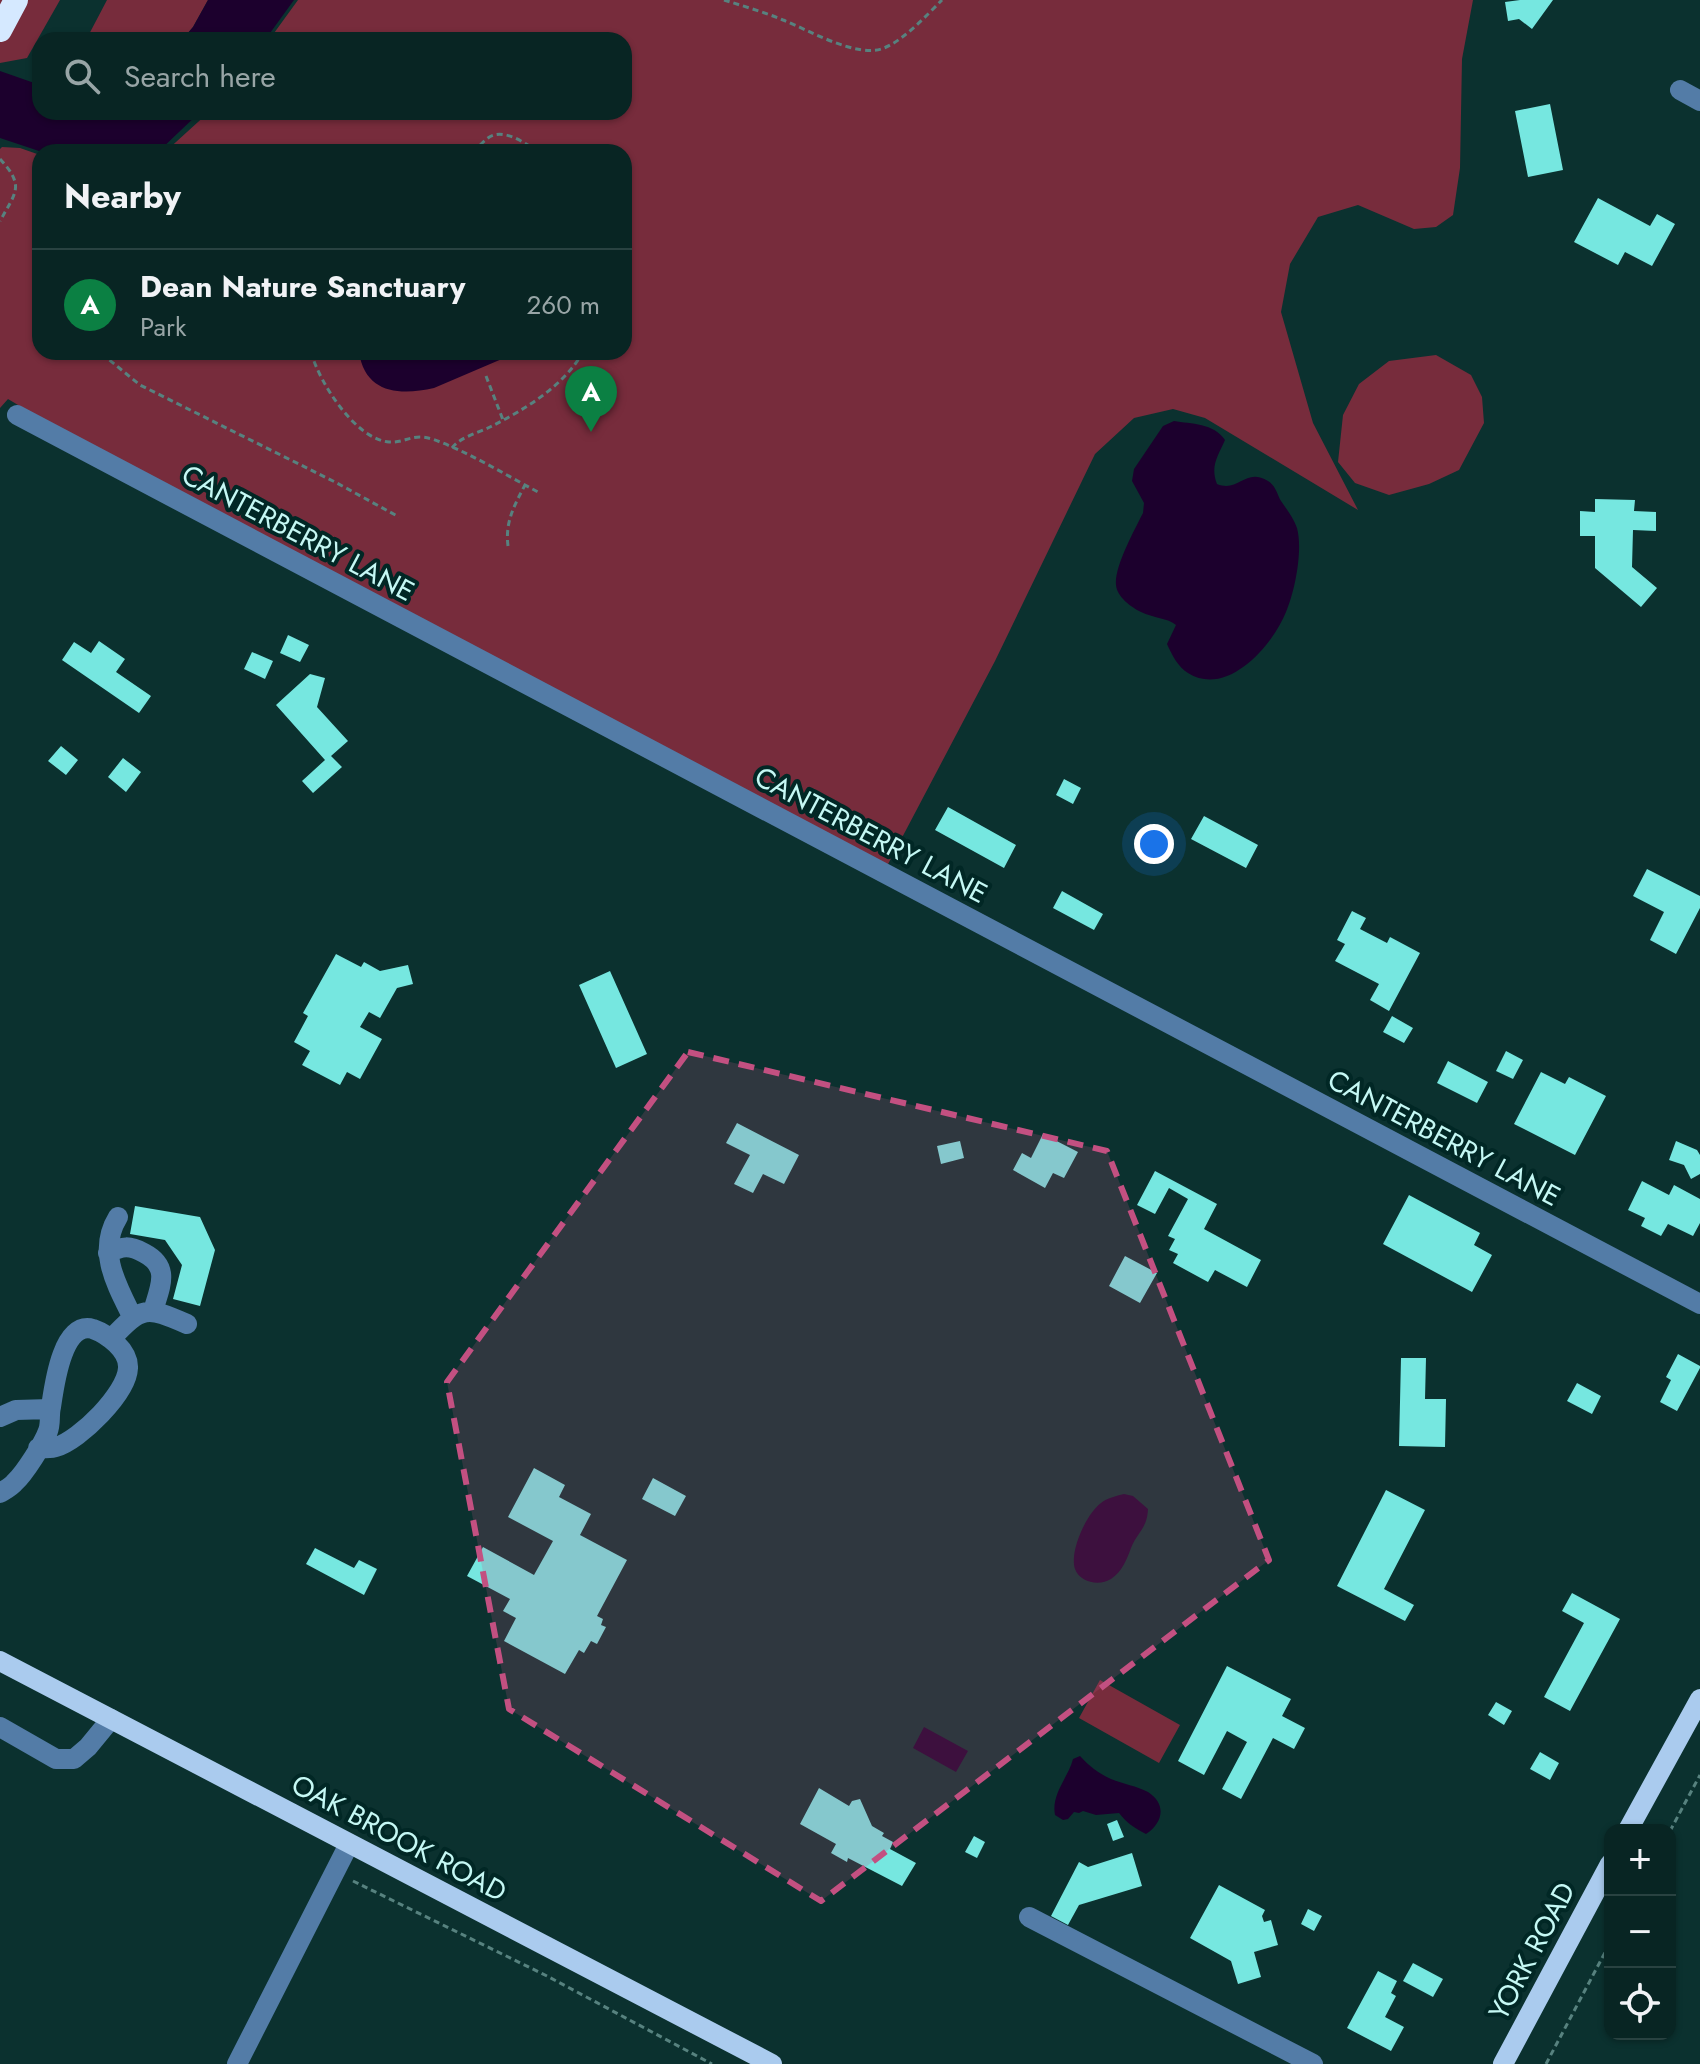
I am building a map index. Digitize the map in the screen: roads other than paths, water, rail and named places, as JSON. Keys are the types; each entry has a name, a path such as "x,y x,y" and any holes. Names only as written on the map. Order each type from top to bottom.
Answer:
{"highway":[{"path":"0,30 16,0"}],"main road":[{"name":"OAK BROOK ROAD","path":"0,1661 772,2064"},
{"path":"1631,1824 1700,1699"},
{"name":"YORK ROAD","path":"1503,2064 1604,1875"}],"street":[{"path":"1680,90 1700,101"},
{"name":"CANTERBERRY LANE","path":"17,415 1700,1304"},
{"path":"118,1217 108,1253 132,1316"},
{"path":"108,1253 130,1246 160,1265 160,1286 153,1311"},
{"path":"111,1339 132,1316 153,1311 187,1324"},
{"path":"0,1493 14,1484 49,1430 50,1409 62,1353 70,1337 78,1330 90,1328 111,1339 126,1356 128,1368 117,1394 80,1434 56,1448 38,1448"},
{"path":"0,1417 16,1410 50,1409"},
{"path":"0,1727 56,1759 74,1759 111,1719"},
{"path":"237,2064 349,1844"},
{"path":"1029,1917 1313,2064"}],"place":[{"name":"Dean Nature Sanctuary","path":"591,432"}]}
